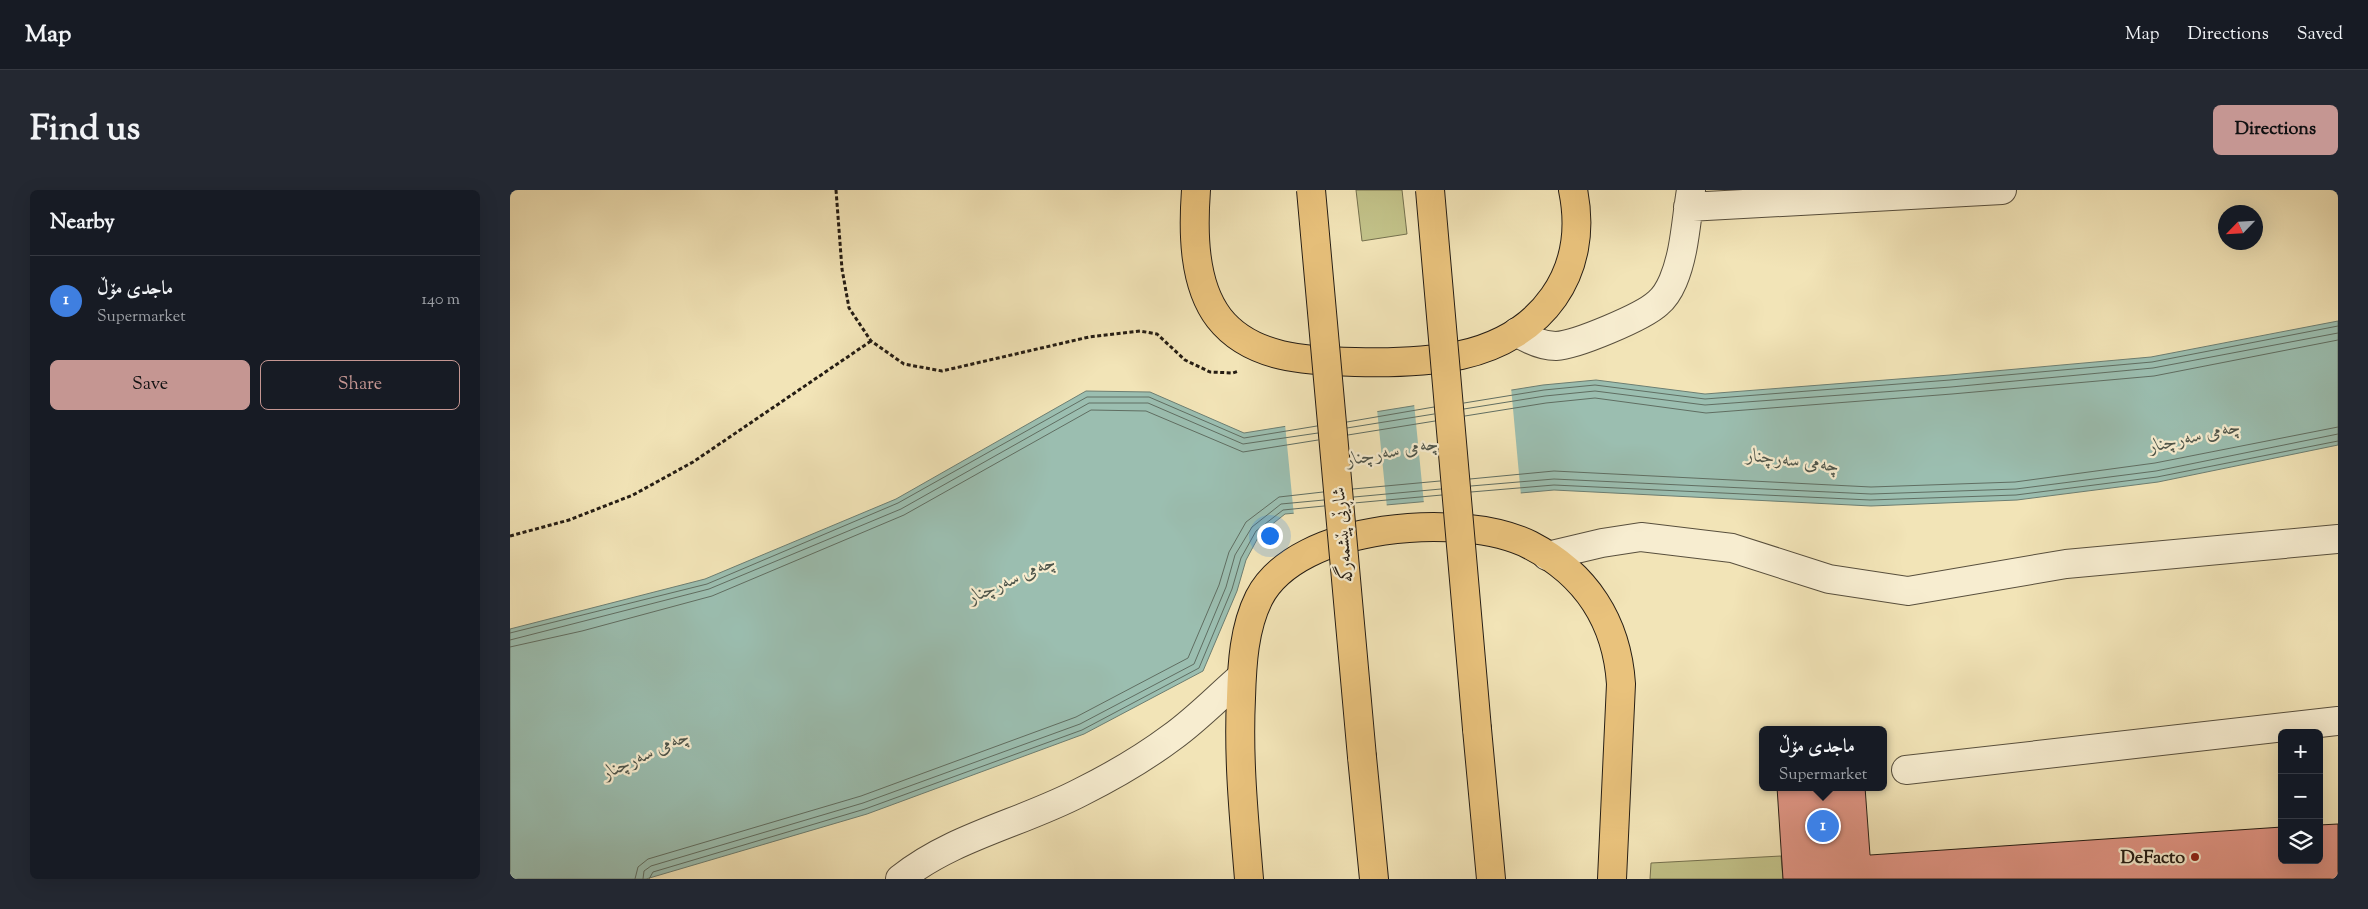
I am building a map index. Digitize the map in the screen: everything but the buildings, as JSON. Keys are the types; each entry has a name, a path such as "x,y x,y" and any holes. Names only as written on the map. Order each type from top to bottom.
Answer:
{"highway":[{"path":"1196,190 1196,245 1204,287 1220,320 1242,339 1278,354 1314,360 1382,363 1444,357 1481,348 1517,332 1533,322 1548,306 1568,273 1576,238 1573,190"},
{"name":"شاڕێی پێشمەرگە","path":"1311,190 1374,879"},
{"path":"1430,190 1491,879"},
{"path":"1250,879 1239,764 1241,677 1250,623 1260,597 1278,573 1312,550 1368,533 1398,529 1436,528 1484,532 1512,538 1530,545 1563,567 1589,593 1611,631 1619,660 1621,684 1612,879"}],"street":[{"path":"1517,332 1530,341 1558,346 1577,341 1647,312 1660,302 1673,282 1679,262 1690,199 2002,190"},
{"path":"1548,556 1602,543 1641,537 1732,548 1829,579 1908,591 2066,564 2338,539"},
{"path":"900,879 940,852 1034,815 1082,792 1129,766 1173,736 1241,677"},
{"path":"1906,770 2338,720"}],"path":[{"path":"836,190 842,270 849,308 871,342 904,364 942,371 1089,337 1140,330 1157,334 1185,360 1210,372 1233,373 1278,354"},
{"path":"510,536 569,520 633,495 693,462 871,342"}],"green space":[{"path":"1356,190 1402,190 1407,234 1362,241"},
{"path":"1781,856 1783,879 1650,879 1651,863"}],"water":[{"name":"چەمی سەرچنار","path":"2338,321 2338,445 2158,482 2017,500 1871,506 1554,490 1285,514 1260,534 1246,560 1237,591 1203,671 1084,734 867,814 646,879 510,879 510,629 705,579 896,499 1086,391 1150,392 1244,433 1543,385 1596,380 1705,394 1950,375 2151,357"}],"pier":[{"path":"1511,387 1521,496 1424,504 1414,403"},
{"path":"1377,409 1387,508 1294,516 1285,424"}],"place":[{"name":"ماجدی مۆڵ","path":"1823,826"},
{"name":"DeFacto","path":"2195,857"}]}
